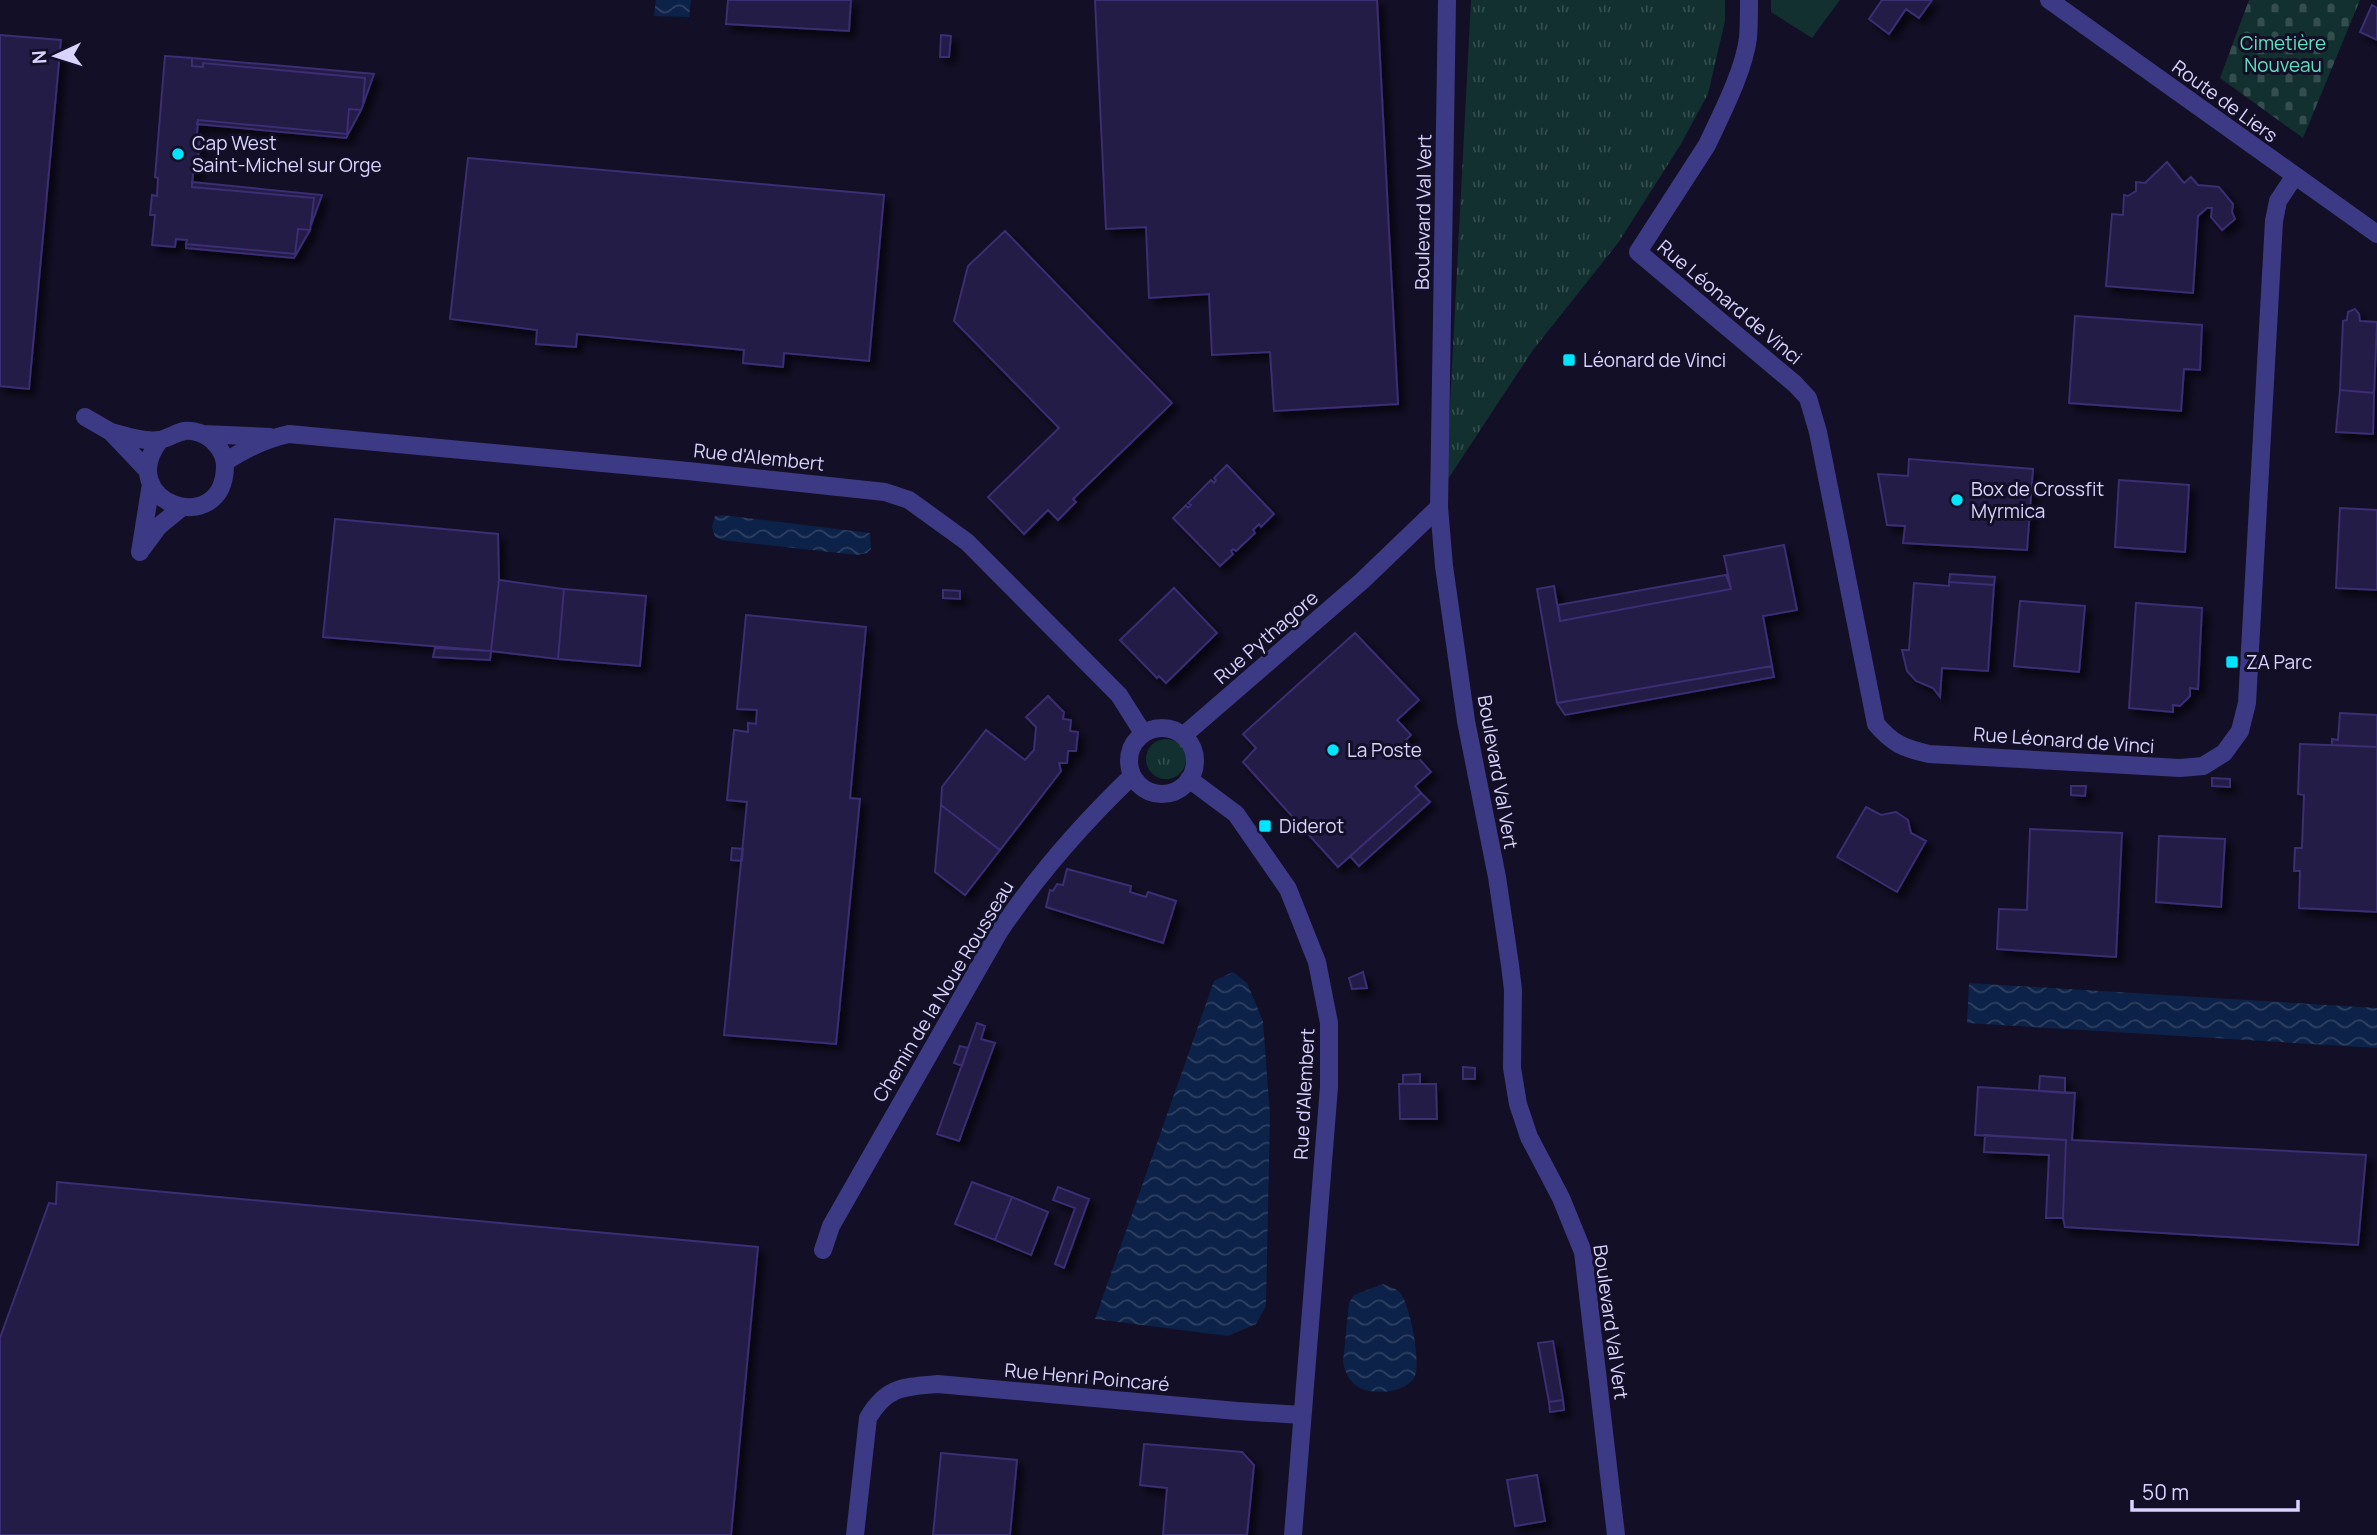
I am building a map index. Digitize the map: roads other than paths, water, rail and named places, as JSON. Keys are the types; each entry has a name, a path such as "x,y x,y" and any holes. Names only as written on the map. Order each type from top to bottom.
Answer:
{"street":[{"name":"Boulevard Val Vert","path":"1447,0 1439,507 1444,566 1466,720 1497,877 1510,965 1513,990 1512,1068 1518,1104 1529,1137 1561,1198 1583,1252 1616,1535"},
{"name":"Rue Léonard de Vinci","path":"1749,0 1748,40 1734,85 1707,145 1638,252 1782,372 1808,398 1818,432 1876,724 1889,740 1907,749 1929,754 2180,768 2203,766 2224,752 2240,731 2247,703 2274,221 2278,201 2294,177"},
{"name":"Route de Liers","path":"2049,0 2377,234"},
{"name":"Rue d'Alembert","path":"85,417 111,432 138,438 160,440 178,431 191,430 203,434 274,438"},
{"name":"Rue d'Alembert","path":"111,432 150,478 158,496 181,508"},
{"path":"160,440 150,458 150,478 139,552 159,526 181,508 205,504 222,486 225,462 221,450 203,434"},
{"name":"Rue d'Alembert","path":"225,462 243,451 289,435 688,471 885,492 909,500 967,542 1119,695 1143,733"},
{"name":"Rue Pythagore","path":"1184,735 1375,569 1439,507"},
{"path":"1152,728 1174,729 1184,735 1194,751 1195,761 1189,779 1182,788 1161,794 1141,788 1132,776 1128,760 1130,749 1143,733 1152,728"},
{"name":"Chemin de la Noue Rousseau","path":"823,1250 831,1226 999,932 1026,891 1057,853 1132,776"},
{"name":"Rue d'Alembert","path":"1189,779 1236,814 1289,889 1317,962 1329,1023 1329,1087 1293,1535"},
{"name":"Rue Henri Poincaré","path":"855,1535 868,1418 875,1407 895,1389 938,1384 1237,1412 1301,1415"}],"water":[{"path":"656,0 691,0 689,17 654,16"},
{"path":"715,516 870,533 871,549 867,553 857,555 722,540 715,537 712,527"},
{"path":"1233,972 1247,983 1263,1021 1270,1115 1266,1306 1256,1324 1228,1336 1095,1319 1214,981"},
{"path":"1969,983 2377,1008 2377,1048 1967,1023"},
{"path":"1383,1284 1397,1290 1404,1300 1414,1336 1417,1361 1414,1378 1410,1383 1397,1390 1373,1392 1353,1383 1343,1362 1349,1303 1354,1295"}],"place":[{"name":"Cap West Saint-Michel sur Orge","path":"178,154"},
{"name":"Léonard de Vinci","path":"1569,360"},
{"name":"Box de Crossfit Myrmica","path":"1957,500"},
{"name":"ZA Parc","path":"2232,662"},
{"name":"La Poste","path":"1333,750"},
{"name":"Diderot","path":"1265,826"}],"park label":[{"name":"Cimetière Nouveau","path":"2283,54"}]}
